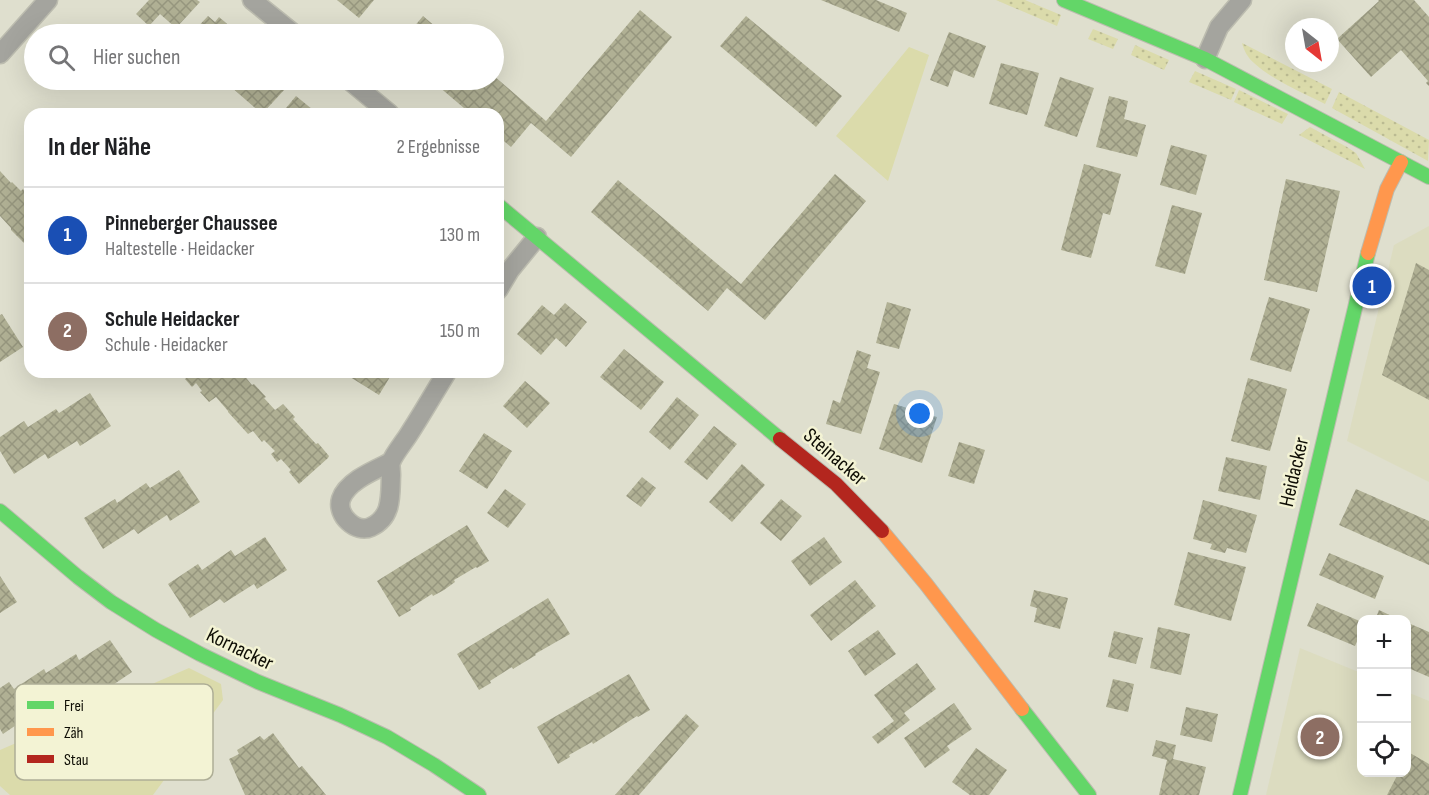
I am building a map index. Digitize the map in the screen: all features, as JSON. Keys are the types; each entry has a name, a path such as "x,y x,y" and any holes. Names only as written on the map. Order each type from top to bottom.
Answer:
{"street":[{"path":"27,24 48,0"},
{"path":"252,0 282,24"},
{"path":"1064,0 1205,59 1429,177"},
{"path":"1205,59 1220,27 1242,0"},
{"path":"0,54 24,27"},
{"path":"361,90 383,108"},
{"name":"Heidacker","path":"1240,795 1360,282 1387,189 1401,162"},
{"name":"Steinacker","path":"504,210 836,484 883,532 926,584 1089,795"},
{"path":"504,280 537,237"},
{"path":"391,462 443,378"},
{"name":"Kornacker","path":"0,511 67,569 128,613 188,648 247,678 355,722 418,753 479,795"}],"shaded area":[{"path":"1429,226 1429,482 1347,441 1394,245"},
{"path":"1300,648 1357,671 1357,777 1411,777 1411,694 1429,701 1429,795 1266,795"}],"green space":[{"path":"996,0 1025,0 1061,15 1057,26"},
{"path":"1093,29 1118,39 1113,49 1088,39"},
{"path":"1242,43 1285,65 1285,72 1299,72 1332,89 1325,104 1270,75 1252,61"},
{"path":"1135,45 1169,60 1164,70 1131,55"},
{"path":"909,47 929,55 888,181 836,136"},
{"path":"1195,71 1236,89 1231,100 1189,82"},
{"path":"1239,90 1288,114 1282,124 1234,102"},
{"path":"1339,92 1429,140 1428,161 1332,108"},
{"path":"1310,127 1356,153 1365,169 1299,135"},
{"path":"189,668 221,684 223,700 213,714 213,684 152,684"},
{"path":"15,743 15,780 164,780 153,795 10,795 0,786 0,750"}],"building":[{"path":"149,0 197,0 200,2 180,24 171,24 160,14 151,24 147,24 136,14"},
{"path":"337,0 374,0 359,18"},
{"path":"821,0 876,0 907,13 899,32"},
{"path":"1414,0 1429,17 1429,86 1426,83 1428,81 1401,50 1371,77 1339,41 1339,37 1379,1"},
{"path":"640,10 672,37 571,157 531,123 511,147 504,141 504,108 464,108 443,90 504,90 504,85 546,121"},
{"path":"208,16 215,22 219,17 227,24 200,24"},
{"path":"423,16 432,24 416,24"},
{"path":"746,16 842,96 816,127 720,46"},
{"path":"949,32 986,46 974,78 954,70 948,87 930,80"},
{"path":"1001,63 1039,73 1027,115 989,104"},
{"path":"1060,77 1094,88 1077,137 1044,126"},
{"path":"235,90 284,90 268,108 255,108"},
{"path":"296,96 311,108 286,108"},
{"path":"1109,96 1128,101 1124,119 1146,125 1137,157 1096,147"},
{"path":"1171,145 1207,155 1196,195 1160,185"},
{"path":"1084,164 1121,174 1110,215 1103,213 1091,258 1061,250"},
{"path":"0,171 21,191 24,190 24,243 0,216"},
{"path":"835,174 866,201 765,320 727,288 708,311 591,212 618,180 741,284"},
{"path":"1286,179 1340,191 1317,292 1264,280"},
{"path":"1172,205 1202,213 1185,274 1155,266"},
{"path":"1416,263 1429,270 1429,400 1382,375"},
{"path":"1269,297 1310,309 1291,372 1250,360"},
{"path":"887,302 911,309 899,349 876,343"},
{"path":"565,303 587,322 566,347 556,338 541,355 517,334 542,305 554,315"},
{"path":"2,314 23,347 0,362 0,315"},
{"path":"624,349 664,382 641,410 600,377"},
{"path":"857,350 871,355 867,368 880,372 861,434 826,424 833,400 840,403"},
{"path":"246,378 266,397 264,398 275,410 283,404 295,417 293,419 329,456 328,458 299,484 281,459 277,462 271,454 275,451 264,440 262,442 253,431 248,434 216,397 209,402 196,383 192,387 185,379"},
{"path":"352,378 389,378 379,395"},
{"path":"1248,378 1287,389 1270,451 1231,441"},
{"path":"525,381 550,403 527,428 503,406"},
{"path":"90,393 111,426 80,446 77,441 48,459 45,454 14,474 0,451 0,437 24,421 28,427 56,409 59,413"},
{"path":"677,397 699,415 670,450 649,432"},
{"path":"894,404 937,417 922,463 879,449"},
{"path":"714,426 737,444 707,480 684,462"},
{"path":"484,433 512,451 487,489 459,471"},
{"path":"959,442 985,450 974,484 948,476"},
{"path":"1226,457 1267,466 1260,500 1218,491"},
{"path":"742,464 765,485 732,522 709,502"},
{"path":"179,470 200,502 170,521 167,515 138,534 134,529 103,549 84,518 115,499 117,503 146,483 150,488"},
{"path":"642,477 656,488 641,507 626,496"},
{"path":"505,489 526,504 508,528 487,513"},
{"path":"1356,489 1429,521 1429,565 1339,525"},
{"path":"781,499 802,516 781,541 760,523"},
{"path":"1203,500 1257,515 1246,553 1227,548 1225,553 1210,549 1212,544 1193,539"},
{"path":"467,525 489,561 454,580 455,582 444,590 433,596 432,594 399,617 377,581"},
{"path":"265,537 287,570 257,589 254,584 224,603 220,599 190,618 168,584 198,564 202,570 231,550 235,556"},
{"path":"824,537 842,562 810,586 791,561"},
{"path":"1188,552 1246,567 1231,621 1174,605"},
{"path":"1329,553 1384,576 1375,599 1319,575"},
{"path":"0,576 17,602 0,613"},
{"path":"855,580 876,606 831,641 810,615"},
{"path":"1034,590 1068,598 1060,629 1034,622 1037,608 1030,606"},
{"path":"548,598 570,634 513,669 512,667 479,690 457,654"},
{"path":"1317,603 1357,620 1357,641 1355,646 1307,626"},
{"path":"1379,610 1390,615 1377,615"},
{"path":"1411,624 1429,632 1429,677 1411,669"},
{"path":"1158,627 1190,634 1181,675 1150,668"},
{"path":"878,630 896,654 865,676 848,651"},
{"path":"1114,631 1143,638 1136,664 1108,657"},
{"path":"110,640 132,672 114,684 22,684 44,669 46,673 76,654 79,660"},
{"path":"917,663 936,689 904,713 910,720 878,744 872,737 894,721 874,695"},
{"path":"629,674 650,710 593,744 592,742 569,755 570,757 558,764 537,727"},
{"path":"1113,679 1134,684 1128,712 1106,707"},
{"path":"9,682 14,689 15,726 3,734 0,729 0,688"},
{"path":"954,703 972,729 947,746 950,750 925,768 904,738"},
{"path":"1186,707 1218,714 1212,742 1180,735"},
{"path":"686,714 699,726 639,795 615,795"},
{"path":"273,733 299,768 302,766 326,795 245,795 229,759 239,754 237,750 260,736 264,740"},
{"path":"1156,740 1176,745 1173,759 1206,767 1199,795 1159,795 1167,760 1152,756"},
{"path":"976,748 1007,770 989,795 970,795 952,782"},
{"path":"1411,754 1429,764 1429,795 1387,795 1396,777 1411,777"}],"traffic: fast":[{"path":"1064,0 1205,59 1429,177"},
{"path":"504,210 780,439"},
{"path":"1240,795 1368,253"},
{"path":"0,511 78,577 111,602 156,630 258,682 340,715 387,737 479,795"},
{"path":"1022,709 1089,795"}],"traffic: slow":[{"path":"1368,253 1387,189 1401,162"},
{"path":"882,531 926,584 1022,709"}],"traffic: jam":[{"path":"780,439 836,484 882,531"}],"place":[{"name":"Pinneberger Chaussee","path":"1372,286"},
{"name":"Schule Heidacker","path":"1320,737"}]}
